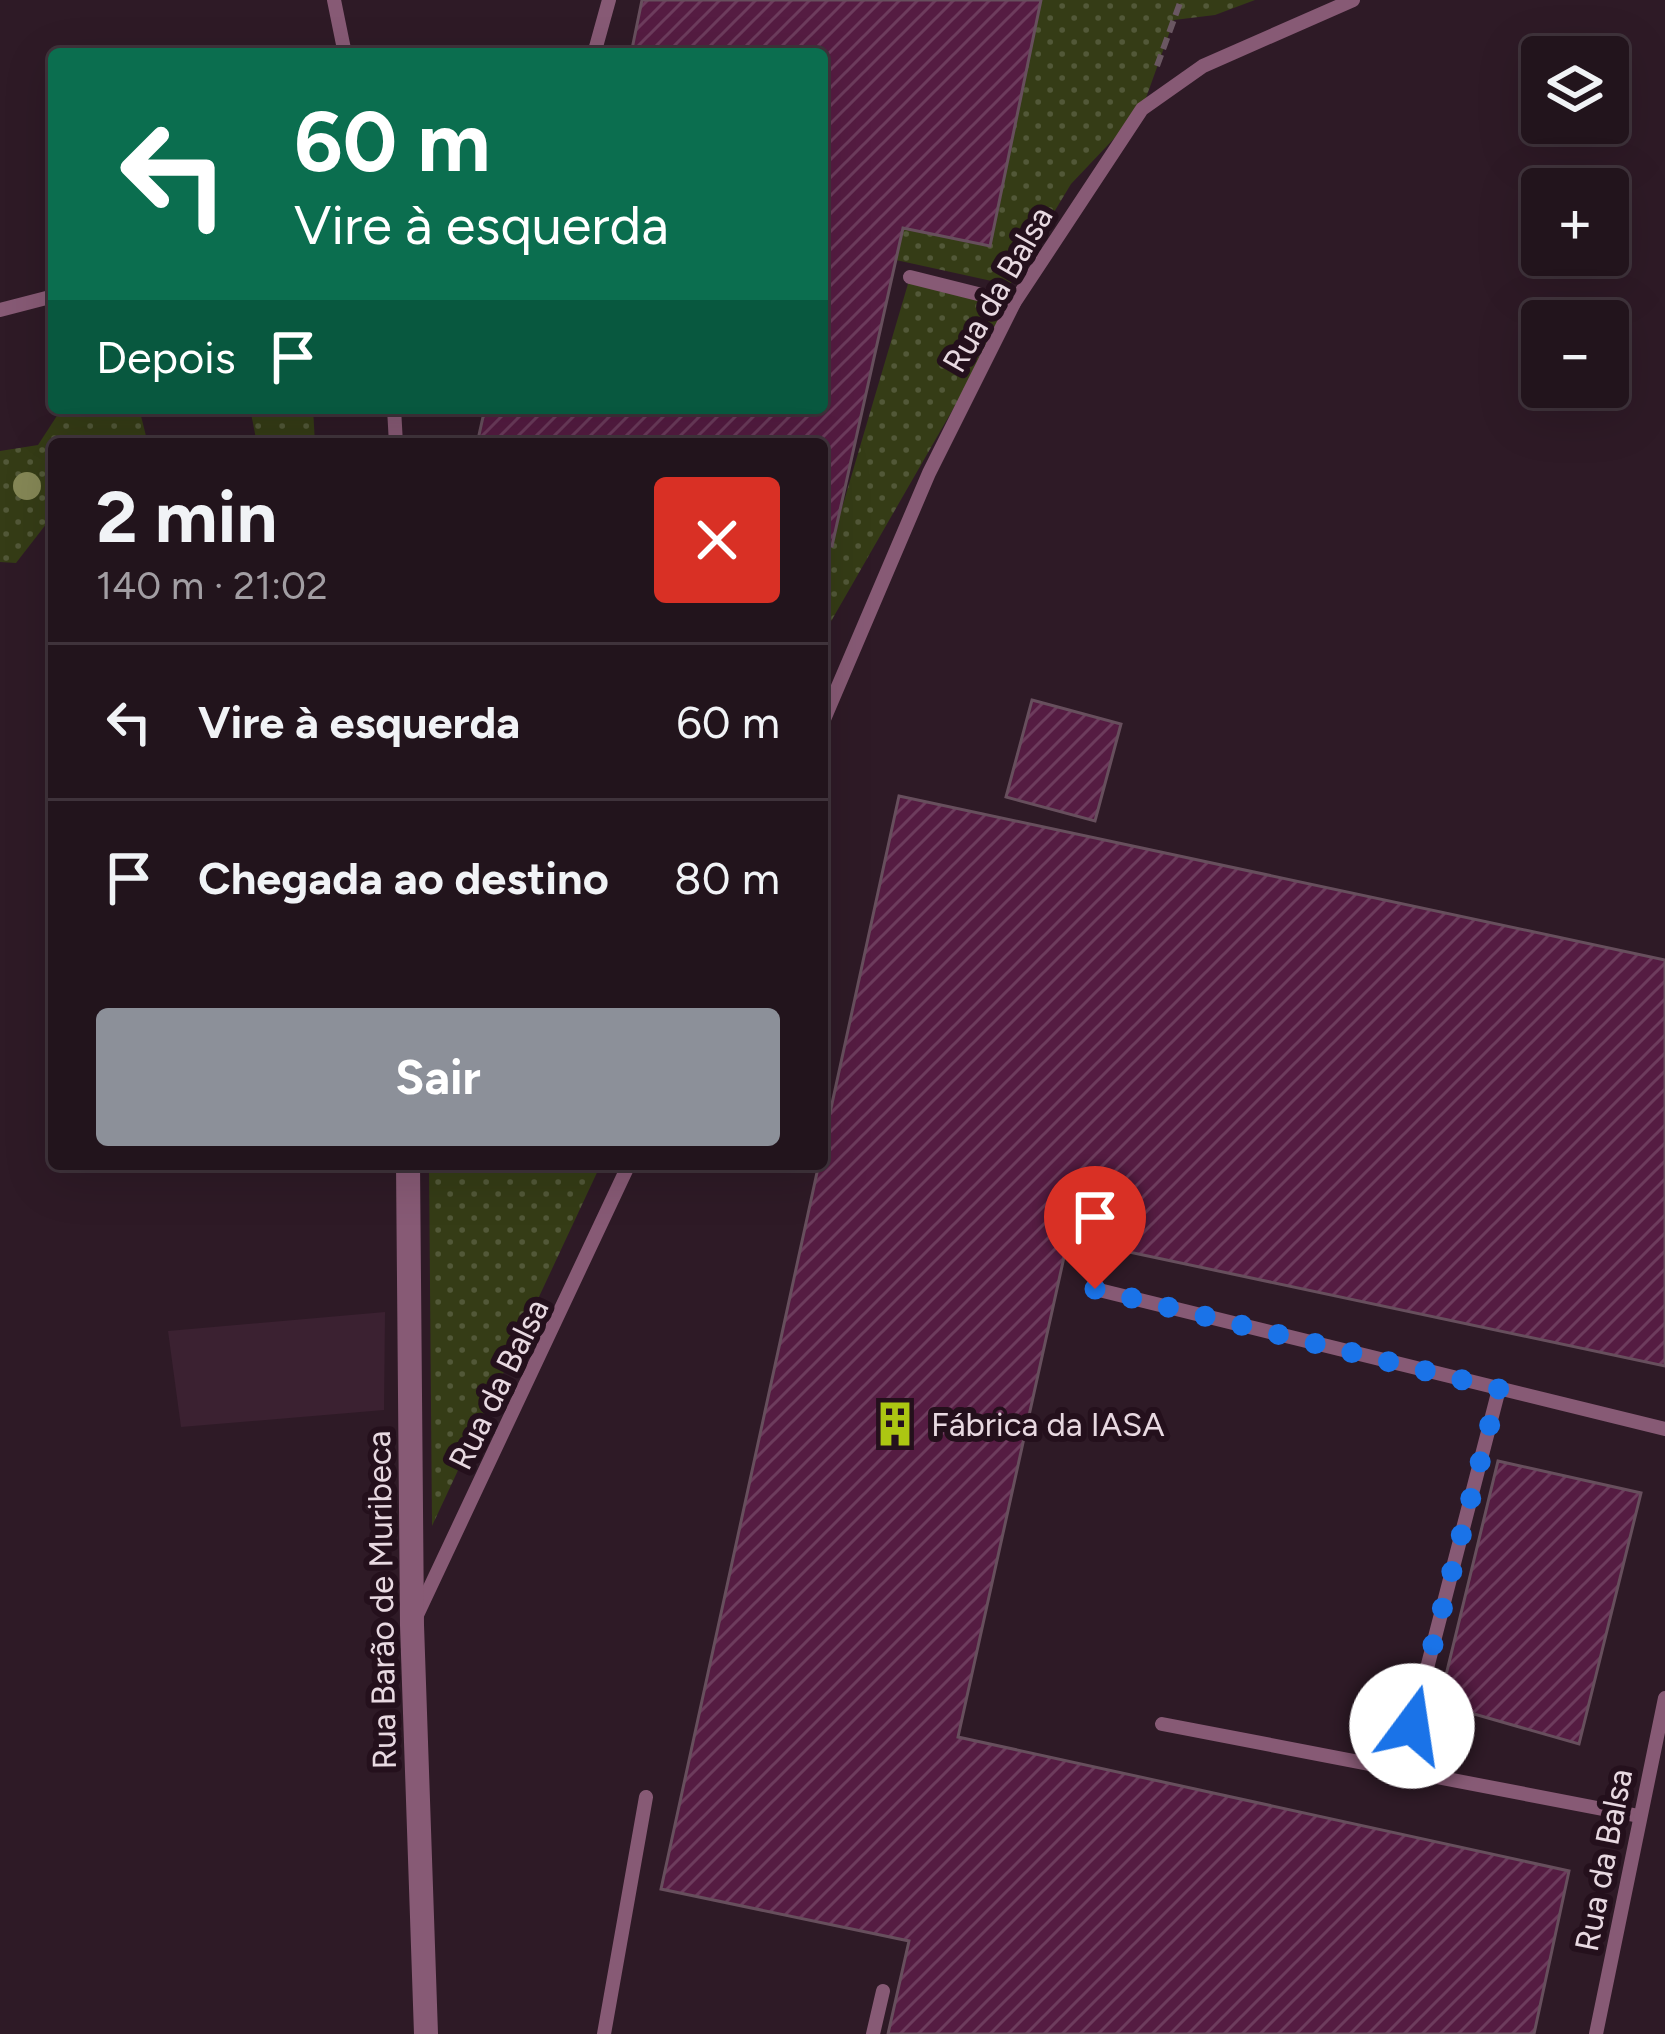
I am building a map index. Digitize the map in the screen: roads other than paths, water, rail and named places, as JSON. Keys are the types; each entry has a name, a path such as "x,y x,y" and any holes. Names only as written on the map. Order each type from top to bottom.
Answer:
{"street":[{"name":"Rua Barão de Muribeca","path":"408,1170 412,1625 426,2034"}],"lane":[{"path":"334,0 344,48"},
{"path":"596,48 609,0"},
{"name":"Rua da Balsa","path":"828,710 929,473 1014,303 1142,109 1203,66 1353,0"},
{"path":"910,277 1014,303"},
{"path":"0,310 48,298"},
{"name":"Rua da Balsa","path":"412,1625 626,1170"},
{"path":"1095,1289 1665,1429"},
{"path":"1401,1768 1499,1389"},
{"name":"Rua da Balsa","path":"1596,2034 1665,1698"},
{"path":"1162,1724 1639,1816"},
{"path":"604,2034 646,1797"},
{"path":"873,2034 883,1991"}],"place":[{"name":"Fábrica da IASA","path":"895,1424"}]}
